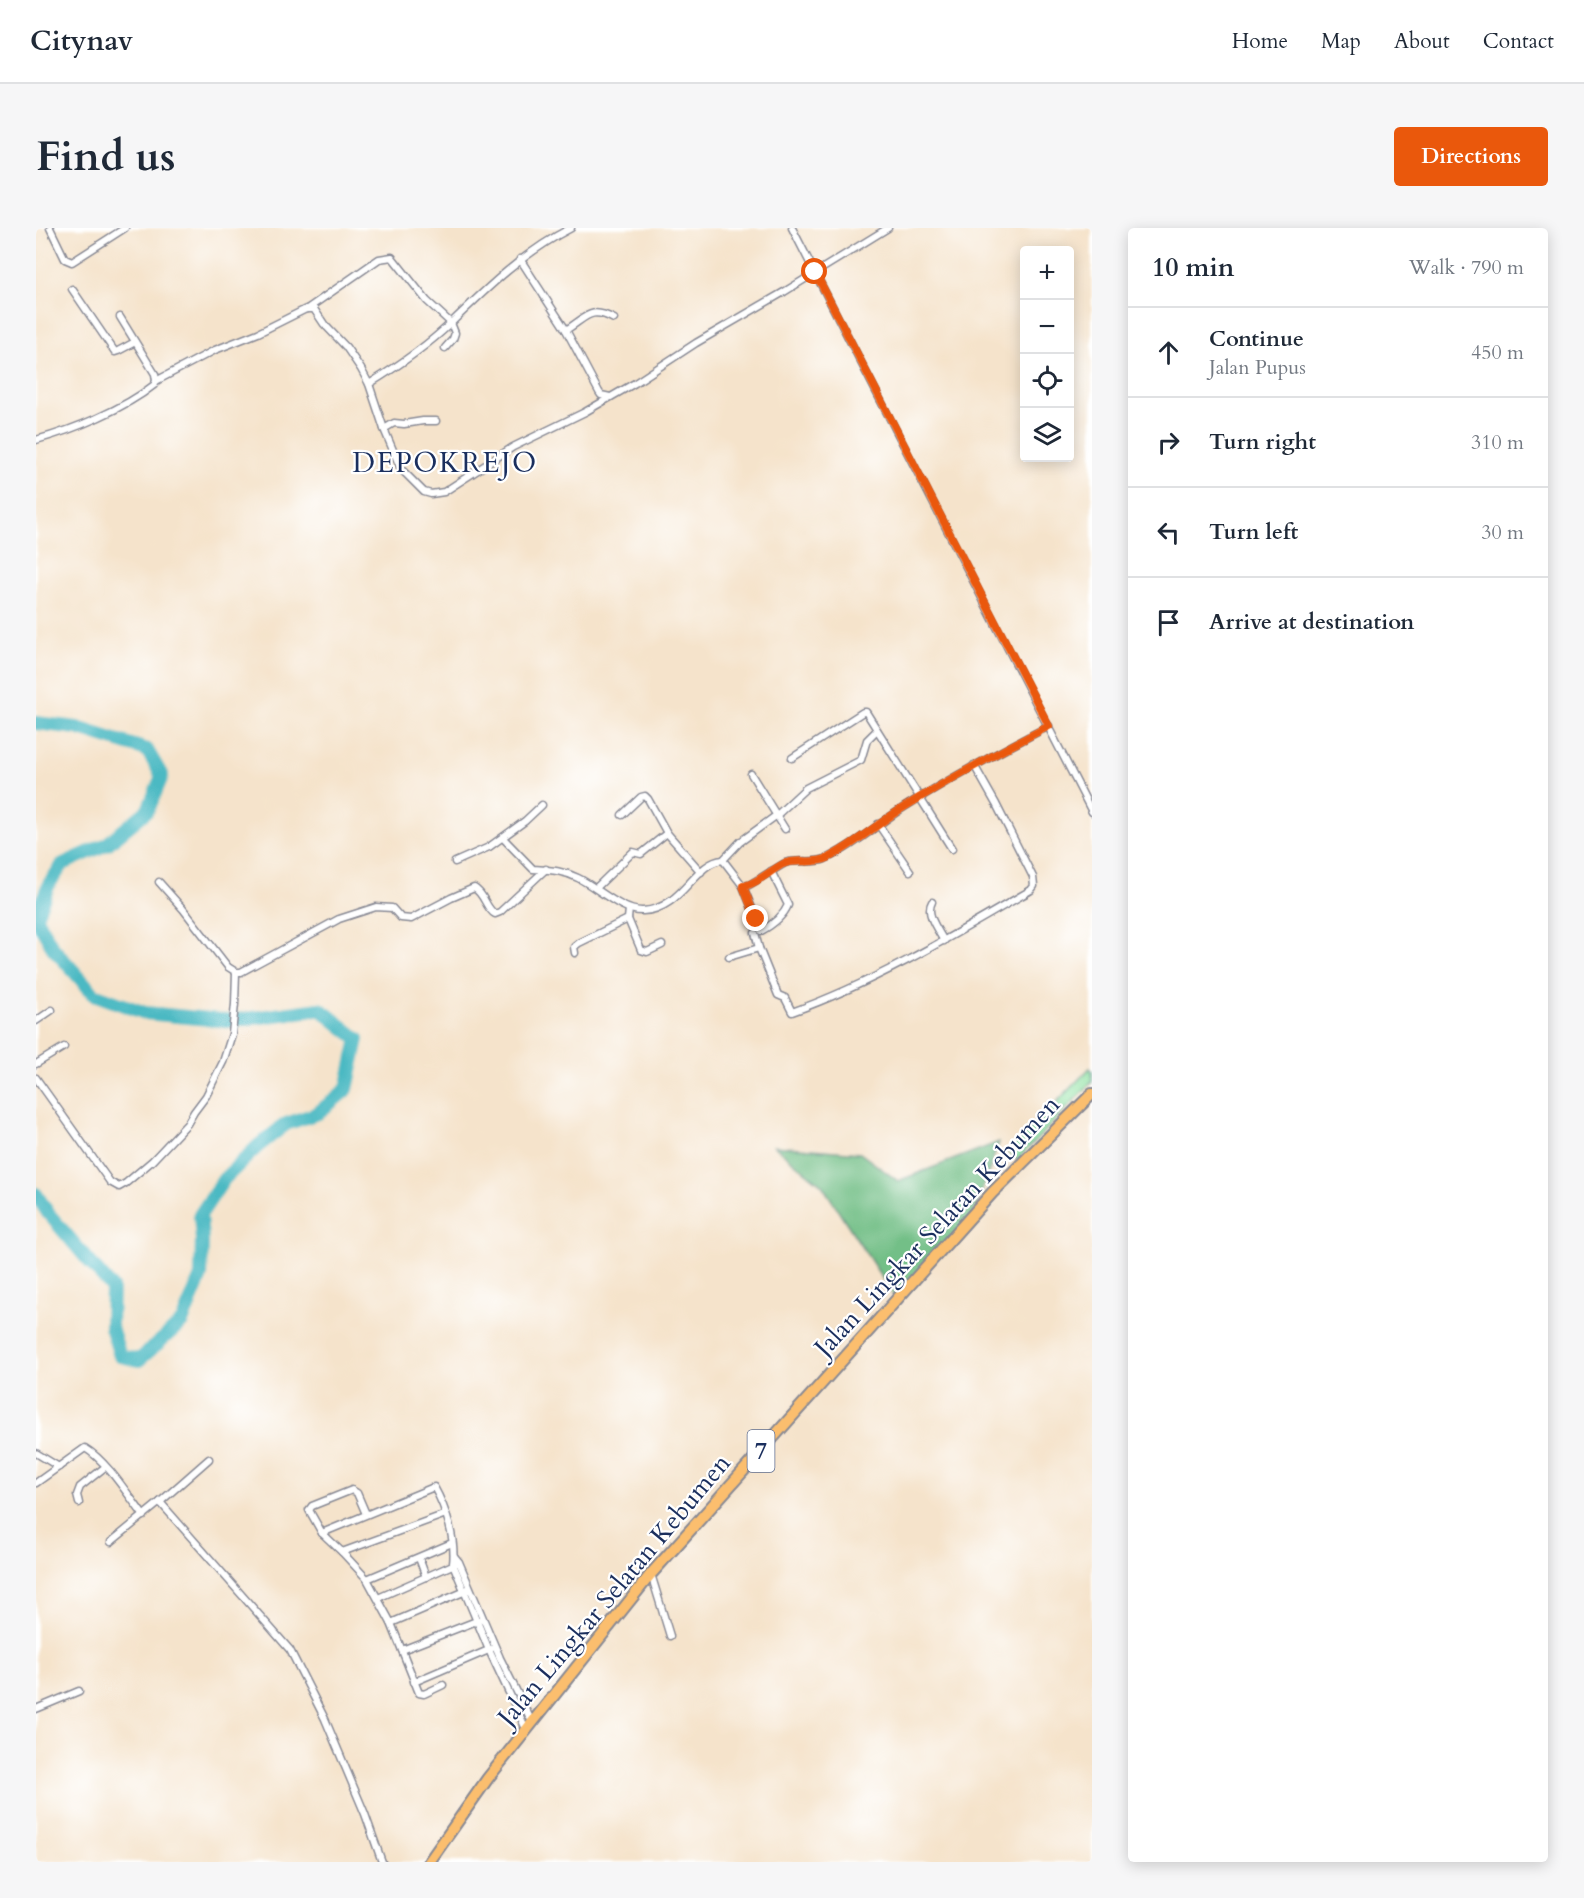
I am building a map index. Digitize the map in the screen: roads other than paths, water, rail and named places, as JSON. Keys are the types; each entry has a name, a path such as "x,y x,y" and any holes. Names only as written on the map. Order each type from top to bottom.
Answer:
{"highway":[{"name":"Jalan Lingkar Selatan Kebumen","path":"429,1862 452,1826 529,1726 651,1574 992,1193 1092,1094"}],"street":[{"path":"50,228 65,259 72,262 125,228"},
{"path":"369,384 411,356 451,323 520,259 571,228"},
{"path":"792,228 1092,812"},
{"path":"306,309 314,309 362,369 401,469 424,492 431,494 444,492 513,447 610,398 888,228"},
{"path":"36,440 61,433 115,408 152,387 156,381 215,350 258,333 306,309 379,259 392,257 427,301 451,323 455,333 445,348"},
{"path":"520,259 566,330 598,392 610,398"},
{"path":"72,289 115,352 135,342"},
{"path":"566,330 596,312 614,319"},
{"path":"120,317 155,374 156,381"},
{"path":"384,429 394,423 436,421"},
{"path":"792,758 864,712 952,849"},
{"path":"743,886 749,885 791,861 826,859 974,765 1049,726"},
{"path":"502,838 533,869 553,869 568,873 629,909 645,911 667,905 701,872 717,861 723,860 740,842 777,816 806,788 861,760 867,740 877,730"},
{"path":"723,860 743,886 759,948 778,995 785,998 792,1012 862,982 944,941 1031,890 1034,886 1033,877 974,765"},
{"path":"751,774 785,829"},
{"path":"622,815 636,801 645,796 656,810 668,833 701,872"},
{"path":"454,862 489,847 525,822 542,806"},
{"path":"878,824 910,871"},
{"path":"596,888 633,852 641,854 668,833"},
{"path":"159,882 228,967 240,972 339,919 376,907 392,908 401,918 411,919 474,888 483,895 491,912 495,914 500,912 546,869"},
{"path":"755,932 776,921 786,911 788,905 771,871"},
{"path":"932,902 929,913 944,941"},
{"path":"629,909 628,919 639,947 644,952 662,945"},
{"path":"575,952 574,947 579,943 628,919"},
{"path":"729,957 759,948"},
{"path":"36,1078 110,1182 119,1187 152,1161 188,1124 206,1096 223,1062 232,1034 236,1004 236,972"},
{"path":"36,1021 52,1010"},
{"path":"36,1064 64,1047"},
{"path":"36,1483 85,1448 105,1467 144,1516"},
{"path":"36,1453 59,1467"},
{"path":"111,1542 209,1459"},
{"path":"79,1503 77,1495 80,1487 105,1467"},
{"path":"322,1533 434,1488 447,1514 456,1563 492,1648 529,1726"},
{"path":"366,1514 357,1493 352,1490 312,1506 309,1510 322,1533 367,1579 391,1623 420,1694 444,1685"},
{"path":"160,1502 290,1650 325,1719 365,1814 382,1862"},
{"path":"342,1552 447,1514"},
{"path":"367,1579 452,1543"},
{"path":"419,1558 426,1577"},
{"path":"378,1598 456,1563"},
{"path":"651,1574 670,1636"},
{"path":"391,1623 467,1590"},
{"path":"402,1650 480,1619"},
{"path":"414,1682 492,1648"},
{"path":"36,1709 79,1691"}],"waterway":[{"path":"36,723 77,728 147,750 162,776 148,810 107,844 63,864 49,884 36,916"},
{"path":"36,918 53,948 94,994 145,1013 230,1021 320,1009 358,1039 347,1089 318,1113 286,1124 258,1146 224,1179 200,1215 201,1276 182,1322 139,1360 120,1356 111,1327 112,1288 48,1213 36,1194"}],"district":[{"name":"DEPOKREJO","path":"445,463"}]}
